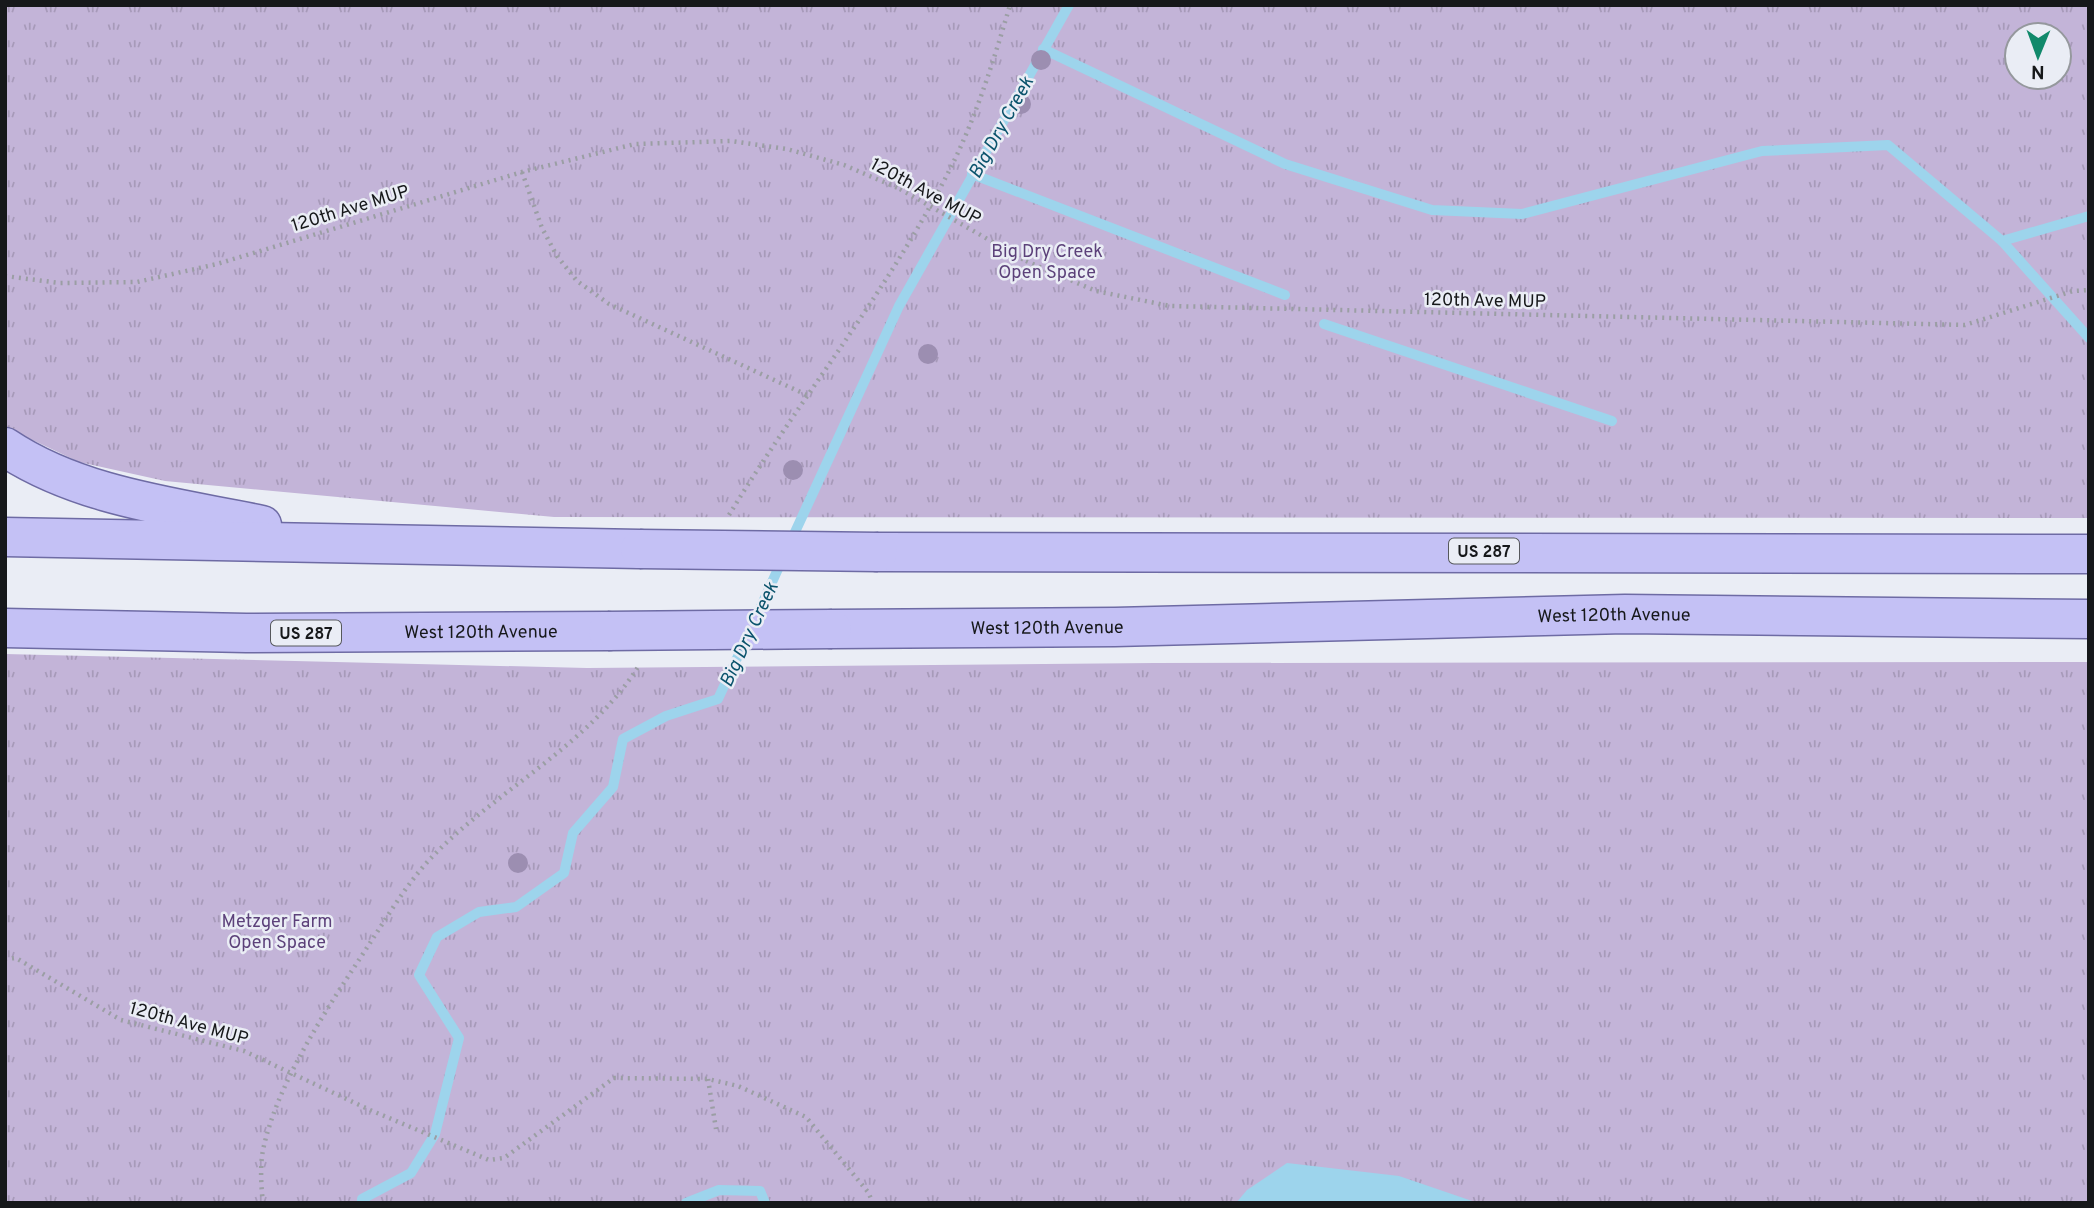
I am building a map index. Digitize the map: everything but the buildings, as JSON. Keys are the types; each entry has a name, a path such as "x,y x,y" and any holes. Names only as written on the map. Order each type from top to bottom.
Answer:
{"main road":[{"name":"US 287","path":"5,447 28,462 109,493 353,544"},
{"name":"US 287","path":"5,537 878,552 2089,554"},
{"name":"West 120th Avenue","path":"5,628 246,633 1115,627 1625,614 2089,619"}],"path":[{"name":"120th Ave MUP","path":"5,276 61,283 137,282 217,264 522,172 635,144 731,141 787,149 844,165 900,189 1026,261 1096,291 1170,306 1965,325 2023,310 2073,291 2089,290"},
{"path":"522,172 542,229 557,256 577,281 609,304 809,396"},
{"name":"120th Ave MUP","path":"5,959 16,958 121,1020 244,1051 466,1153 489,1160 504,1158 614,1078 708,1079 737,1086 806,1117 868,1192 873,1203"},
{"path":"708,1079 716,1129"}],"green space":[{"name":"Big Dry Creek Open Space","path":"5,5 2089,5 2089,518 554,517 165,481 79,462 5,427"},
{"name":"Metzger Farm Open Space","path":"5,654 587,668 1154,663 2089,662 2089,1203 5,1203"}],"water":[{"path":"1287,1163 1399,1176 1478,1203 1236,1203 1247,1190"}],"waterway":[{"name":"Big Dry Creek","path":"790,543 899,306 1069,5"},
{"path":"1043,49 1285,164 1432,210 1522,214 1762,151 1888,145 2002,241 2089,216"},
{"path":"972,174 1285,295"},
{"path":"2002,241 2089,338"},
{"path":"1324,324 1612,421"},
{"name":"Big Dry Creek","path":"754,622 782,560"},
{"name":"Big Dry Creek","path":"362,1203 362,1199 411,1173 435,1134 459,1038 419,975 437,937 479,912 516,907 564,873 573,833 613,787 623,739 666,716 718,699 746,639"},
{"name":"Big Dry Creek","path":"686,1203 719,1190 760,1191 765,1203"}]}
